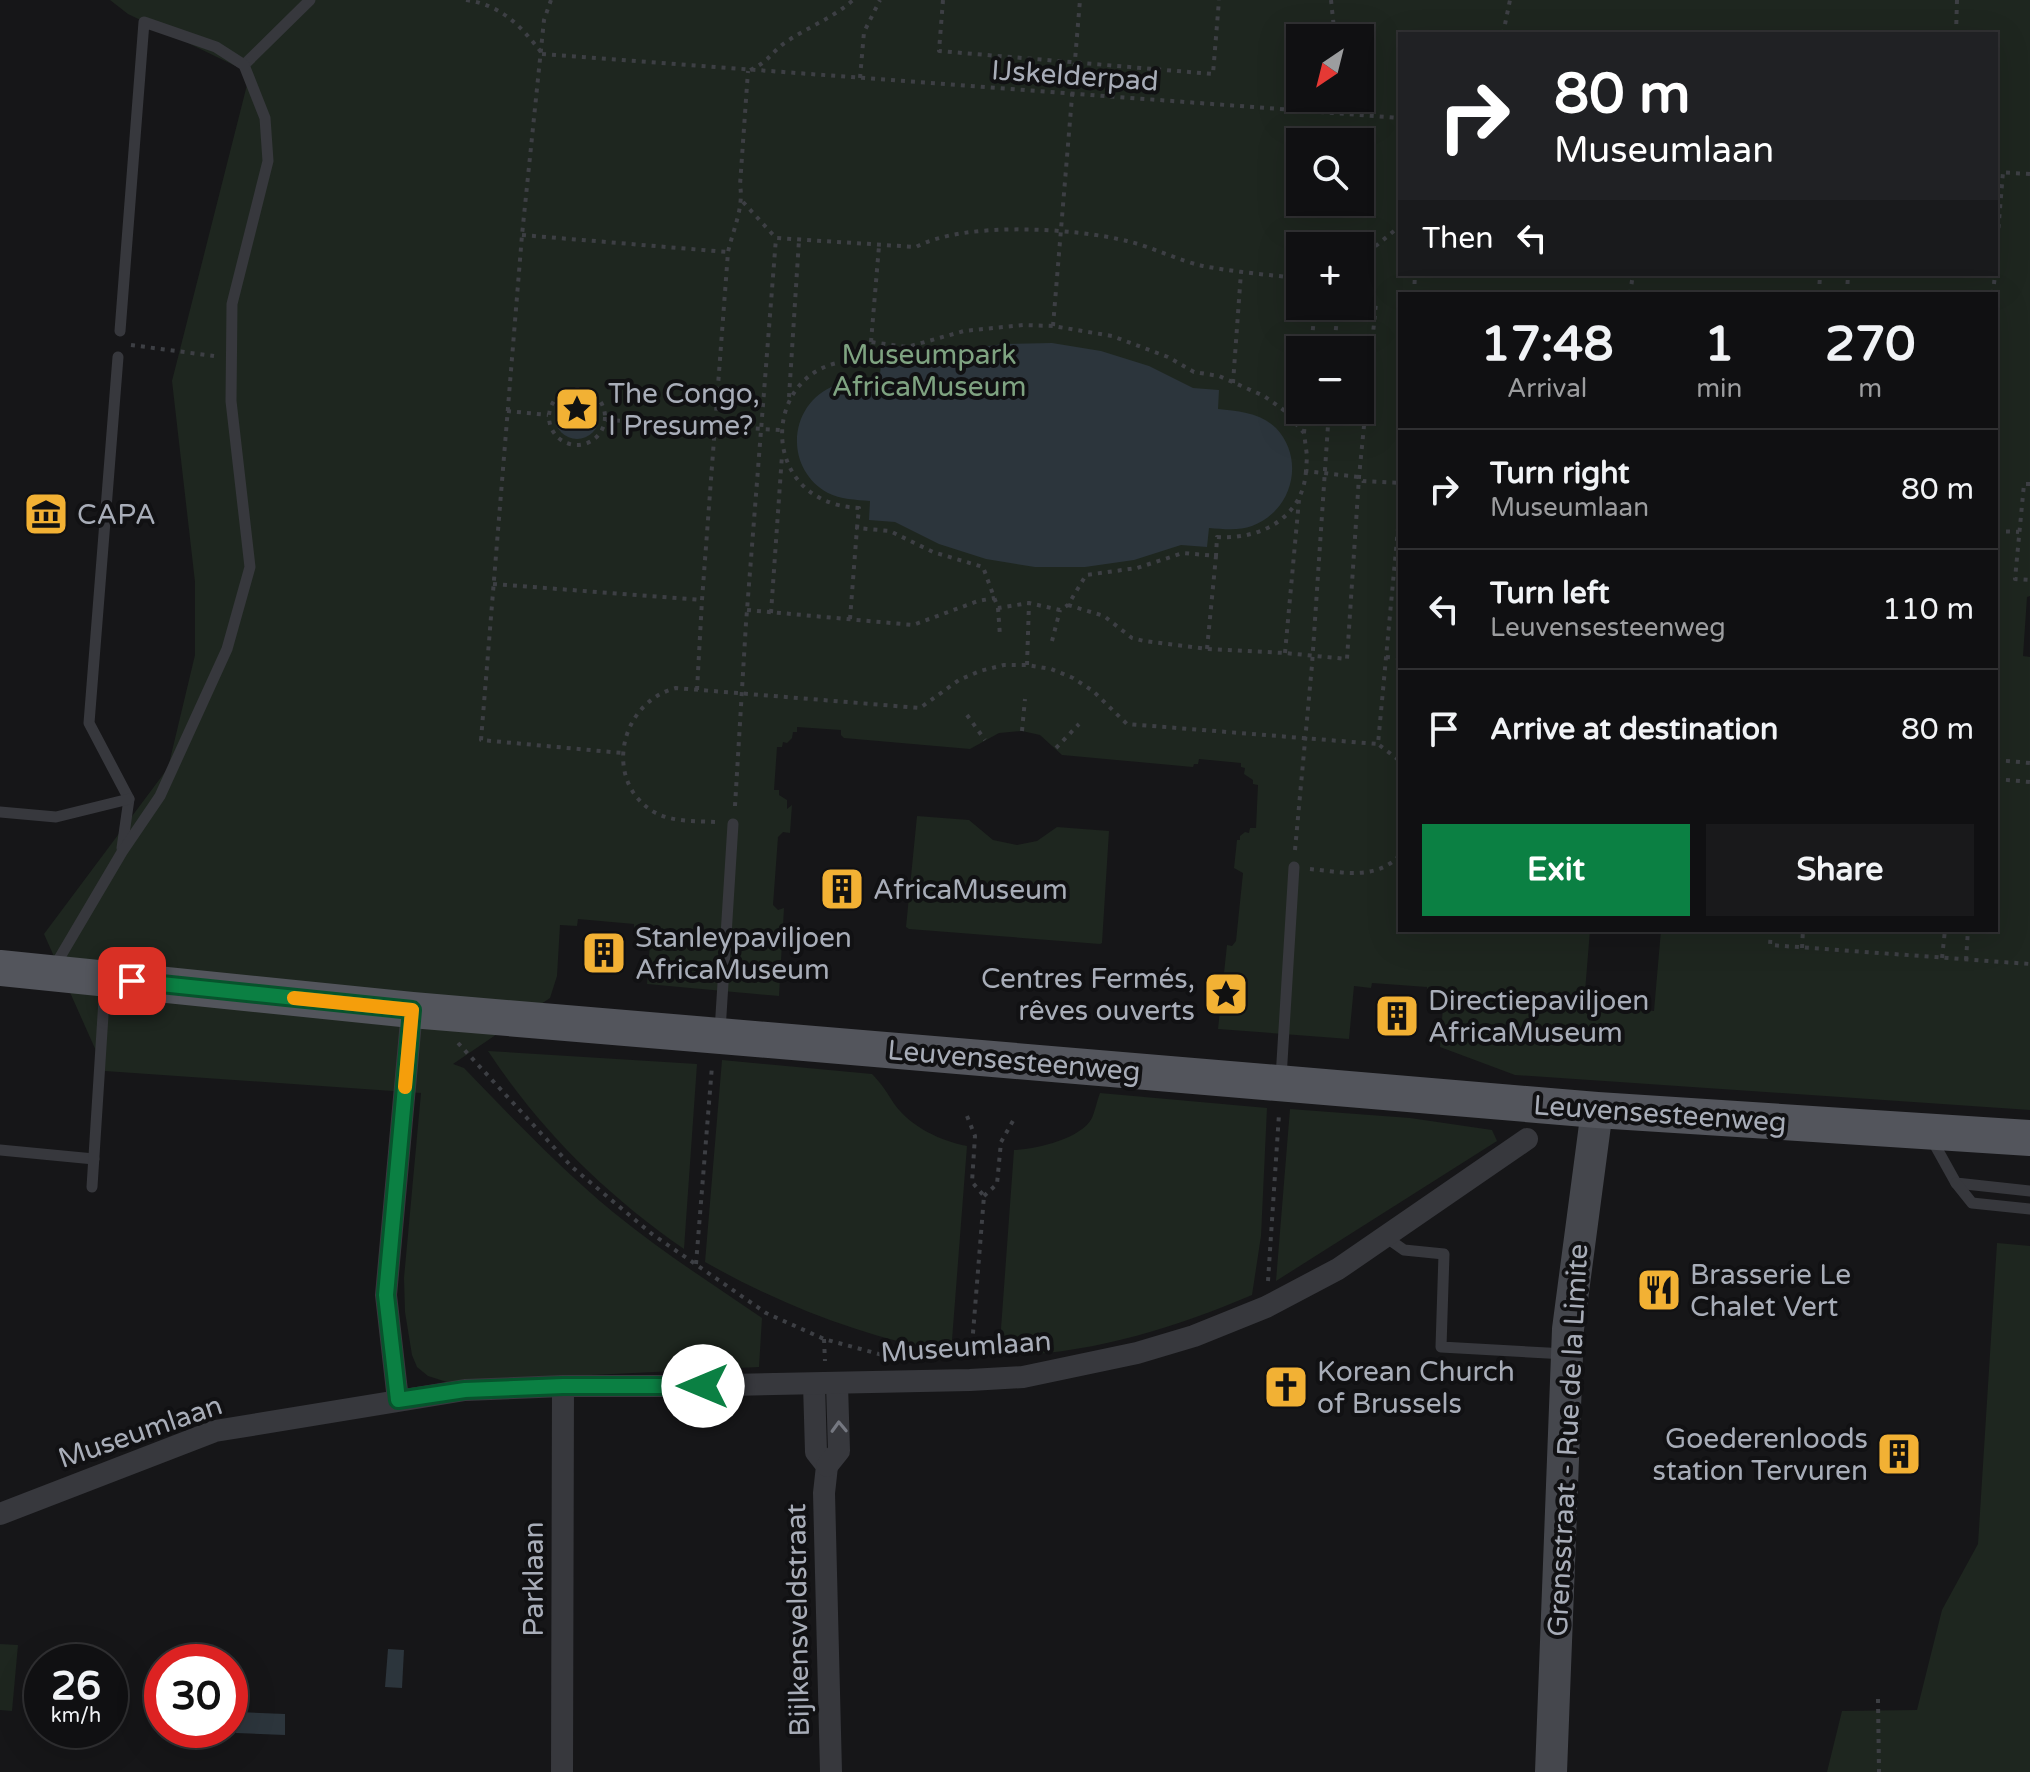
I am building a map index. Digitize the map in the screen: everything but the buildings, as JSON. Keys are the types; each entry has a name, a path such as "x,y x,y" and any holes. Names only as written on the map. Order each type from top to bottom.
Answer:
{"main road":[{"name":"Leuvensesteenweg","path":"0,968 421,1011 1597,1110 2030,1138"}],"street":[{"path":"398,1400 386,1295 421,1011"},
{"name":"Grensstraat - Rue de la Limite","path":"1551,1772 1567,1354 1572,1284 1597,1110"},
{"name":"Museumlaan","path":"0,1514 215,1431 465,1390 970,1380 1023,1377 1137,1353 1194,1336 1266,1307 1338,1269 1527,1139"},
{"name":"Bijlkensveldstraat","path":"814,1384 816,1452 827,1466"},
{"name":"Bijlkensveldstraat","path":"831,1772 824,1493 827,1466 839,1451 837,1384"},
{"name":"Parklaan","path":"562,1772 563,1386"}],"lane":[{"path":"244,65 310,0"},
{"path":"51,973 122,852 160,796 227,649 250,567 231,401 232,304 268,161 265,118 244,65 216,47 144,22 120,331"},
{"path":"118,357 89,723 129,799 122,852"},
{"path":"0,812 56,817 129,799"},
{"path":"717,1036 733,824"},
{"path":"1280,1082 1294,867"},
{"path":"92,1187 105,978"},
{"path":"1926,1131 1956,1183 1972,1203 2030,1209"},
{"path":"0,1150 94,1159"},
{"path":"1956,1183 2030,1191"},
{"path":"1387,1238 1404,1250 1444,1254 1441,1347 1567,1354"}],"path":[{"path":"466,0 500,10 518,24 542,54"},
{"path":"551,0 544,20 522,235 481,740 622,753"},
{"path":"853,0 839,13 783,44 766,63 748,71 740,185 743,202 776,238 916,247 929,240 994,230 1061,231 1125,240 1198,265 1286,277"},
{"path":"860,79 864,32 880,0"},
{"path":"943,0 939,51 1213,74 1219,0"},
{"path":"1053,326 1080,0"},
{"path":"1331,0 1334,24"},
{"path":"1503,32 1510,0"},
{"path":"1956,32 1957,0"},
{"name":"IJskelderpad","path":"542,54 1398,118"},
{"path":"1998,172 2030,174"},
{"path":"1998,233 2003,172"},
{"path":"697,690 728,252 736,214 743,202"},
{"path":"1374,247 1398,228"},
{"path":"522,235 728,252"},
{"path":"735,805 776,238"},
{"path":"789,401 799,240"},
{"path":"850,619 859,508 824,501 802,486 787,465 780,430 782,417 793,393 811,375 834,363 870,362 879,246"},
{"path":"1233,383 1241,272"},
{"path":"1068,605 1104,616 1132,638 1207,649 1347,659 1374,303"},
{"path":"871,342 907,347 994,326 1053,326 1112,336 1168,357 1194,372 1219,376 1264,396 1285,411 1304,433"},
{"path":"117,344 203,353 231,361"},
{"path":"579,388 597,398 606,420 595,440 575,446 556,437 548,415 551,403 558,394 579,388"},
{"path":"507,411 548,415"},
{"path":"606,420 780,430"},
{"path":"1207,649 1217,537 1253,535 1277,524 1295,505 1306,482 1305,424"},
{"path":"1296,848 1328,424"},
{"path":"771,613 783,449"},
{"path":"1306,471 1359,477 1363,481 1398,483"},
{"path":"2030,484 2024,484 2015,579 2030,580"},
{"path":"1285,653 1300,495"},
{"path":"857,528 890,531 933,552 983,567 998,608 1000,636"},
{"path":"1998,531 2019,532"},
{"path":"1378,744 1398,537"},
{"path":"1052,641 1060,610 1068,605 1086,575 1137,568 1183,553 1216,556"},
{"path":"493,584 702,600"},
{"path":"747,610 913,625 978,601 995,598"},
{"path":"998,608 1029,603 1060,610"},
{"path":"1027,665 1029,603"},
{"path":"1386,657 1398,658"},
{"path":"733,824 671,819 643,804 633,791 626,776 622,753 629,724 647,702 661,692 676,688 920,708 959,680 980,671 1004,665 1027,665 1051,669 1073,678 1093,691 1127,724 1378,744 1398,759"},
{"path":"1022,731 1025,699"},
{"path":"967,715 985,740"},
{"path":"1056,748 1079,724"},
{"path":"1998,760 2030,763"},
{"path":"1998,779 2030,782"},
{"path":"1294,867 1369,873 1398,856"},
{"path":"1771,932 1770,945 2030,964"},
{"path":"1802,948 1803,932"},
{"path":"1942,958 1945,932"},
{"path":"1966,960 1968,932"},
{"path":"421,1011 572,1167 652,1234 739,1297 789,1324 838,1344 889,1357"},
{"path":"696,1266 717,1036"},
{"path":"1266,1307 1280,1082"},
{"path":"967,1116 975,1136 972,1182 984,1196"},
{"path":"970,1380 984,1196 997,1184 1001,1142 1014,1119"},
{"path":"1878,1699 1879,1772"}],"green space":[{"name":"Museumpark AfricaMuseum","path":"110,0 2030,0 2030,596 2027,597 2023,656 2030,657 2030,1110 1515,1075 1440,1047 1444,993 1427,992 1427,987 1372,983 1371,988 1354,986 1349,1039 1218,1029 1227,945 1232,946 1236,941 1243,873 1234,868 1237,840 1245,832 1249,833 1250,828 1256,828 1258,785 1244,774 1245,768 1241,767 1241,763 1199,759 1193,767 1062,755 1040,735 1022,731 999,733 970,749 844,738 841,730 797,727 797,732 793,732 787,743 783,742 782,747 777,747 774,790 779,790 779,795 787,800 787,809 792,805 790,833 783,832 778,837 773,905 778,910 784,908 779,996 647,984 651,930 634,929 634,924 578,919 577,926 560,925 557,976 550,998 453,1064 464,1068 555,1160 613,1212 762,1318 759,1367 447,1382 428,1376 417,1367 412,1355 405,1312 404,1278 421,1093 105,1071 44,934 168,768 195,655 195,582 172,381 250,73 128,14"},
{"path":"917,816 969,820 993,840 1017,845 1037,841 1057,827 1109,831 1102,943 906,927"},
{"path":"488,1051 697,1064 684,1249 628,1206 576,1159 530,1108"},
{"path":"722,1060 872,1074 909,1120 937,1137 967,1146 951,1353 886,1338 824,1318 764,1293 705,1262"},
{"path":"1100,1093 1267,1108 1261,1236 1252,1295 1191,1319 1128,1338 1064,1351 999,1356 1014,1150 1045,1145 1078,1132 1092,1118"},
{"path":"1290,1109 1410,1118 1492,1130 1497,1141 1276,1281"},
{"path":"1997,1243 2030,1246 2030,1772 1827,1772 1842,1711 1917,1710 1942,1610 1978,1544"},
{"path":"0,1644 18,1645 12,1711 0,1710"}],"shaded area":[{"path":"1052,343 1101,351 1149,366 1193,388 1219,390 1218,409 1249,414 1270,423 1285,441 1291,455 1290,483 1277,509 1266,519 1247,528 1209,528 1207,547 1181,545 1134,560 1085,567 1035,567 986,559 939,544 895,522 869,520 870,501 828,493 813,482 804,468 798,453 797,436 801,420 808,406 820,394 836,385 852,382 879,384 881,364 906,366 954,351 1003,344"},
{"path":"577,395 592,402 599,417 592,432 577,439 562,432 555,417 562,402"},
{"path":"388,1649 404,1650 402,1688 385,1687"},
{"path":"248,1712 285,1714 285,1735 248,1733"}],"slow traffic":[{"path":"294,998 412,1010 405,1087"}],"place":[{"name":"The Congo, I Presume?","path":"577,409"},
{"name":"CAPA","path":"46,514"},
{"name":"AfricaMuseum","path":"842,889"},
{"name":"Stanleypaviljoen AfricaMuseum","path":"604,953"},
{"name":"Centres Fermés, rêves ouverts","path":"1226,994"},
{"name":"Directiepaviljoen AfricaMuseum","path":"1397,1016"},
{"name":"Brasserie Le Chalet Vert","path":"1659,1290"},
{"name":"Korean Church of Brussels","path":"1286,1387"},
{"name":"Goederenloods station Tervuren","path":"1899,1454"}],"route":[{"path":"132,981 412,1010 386,1295 398,1400 465,1390 703,1386"}]}
